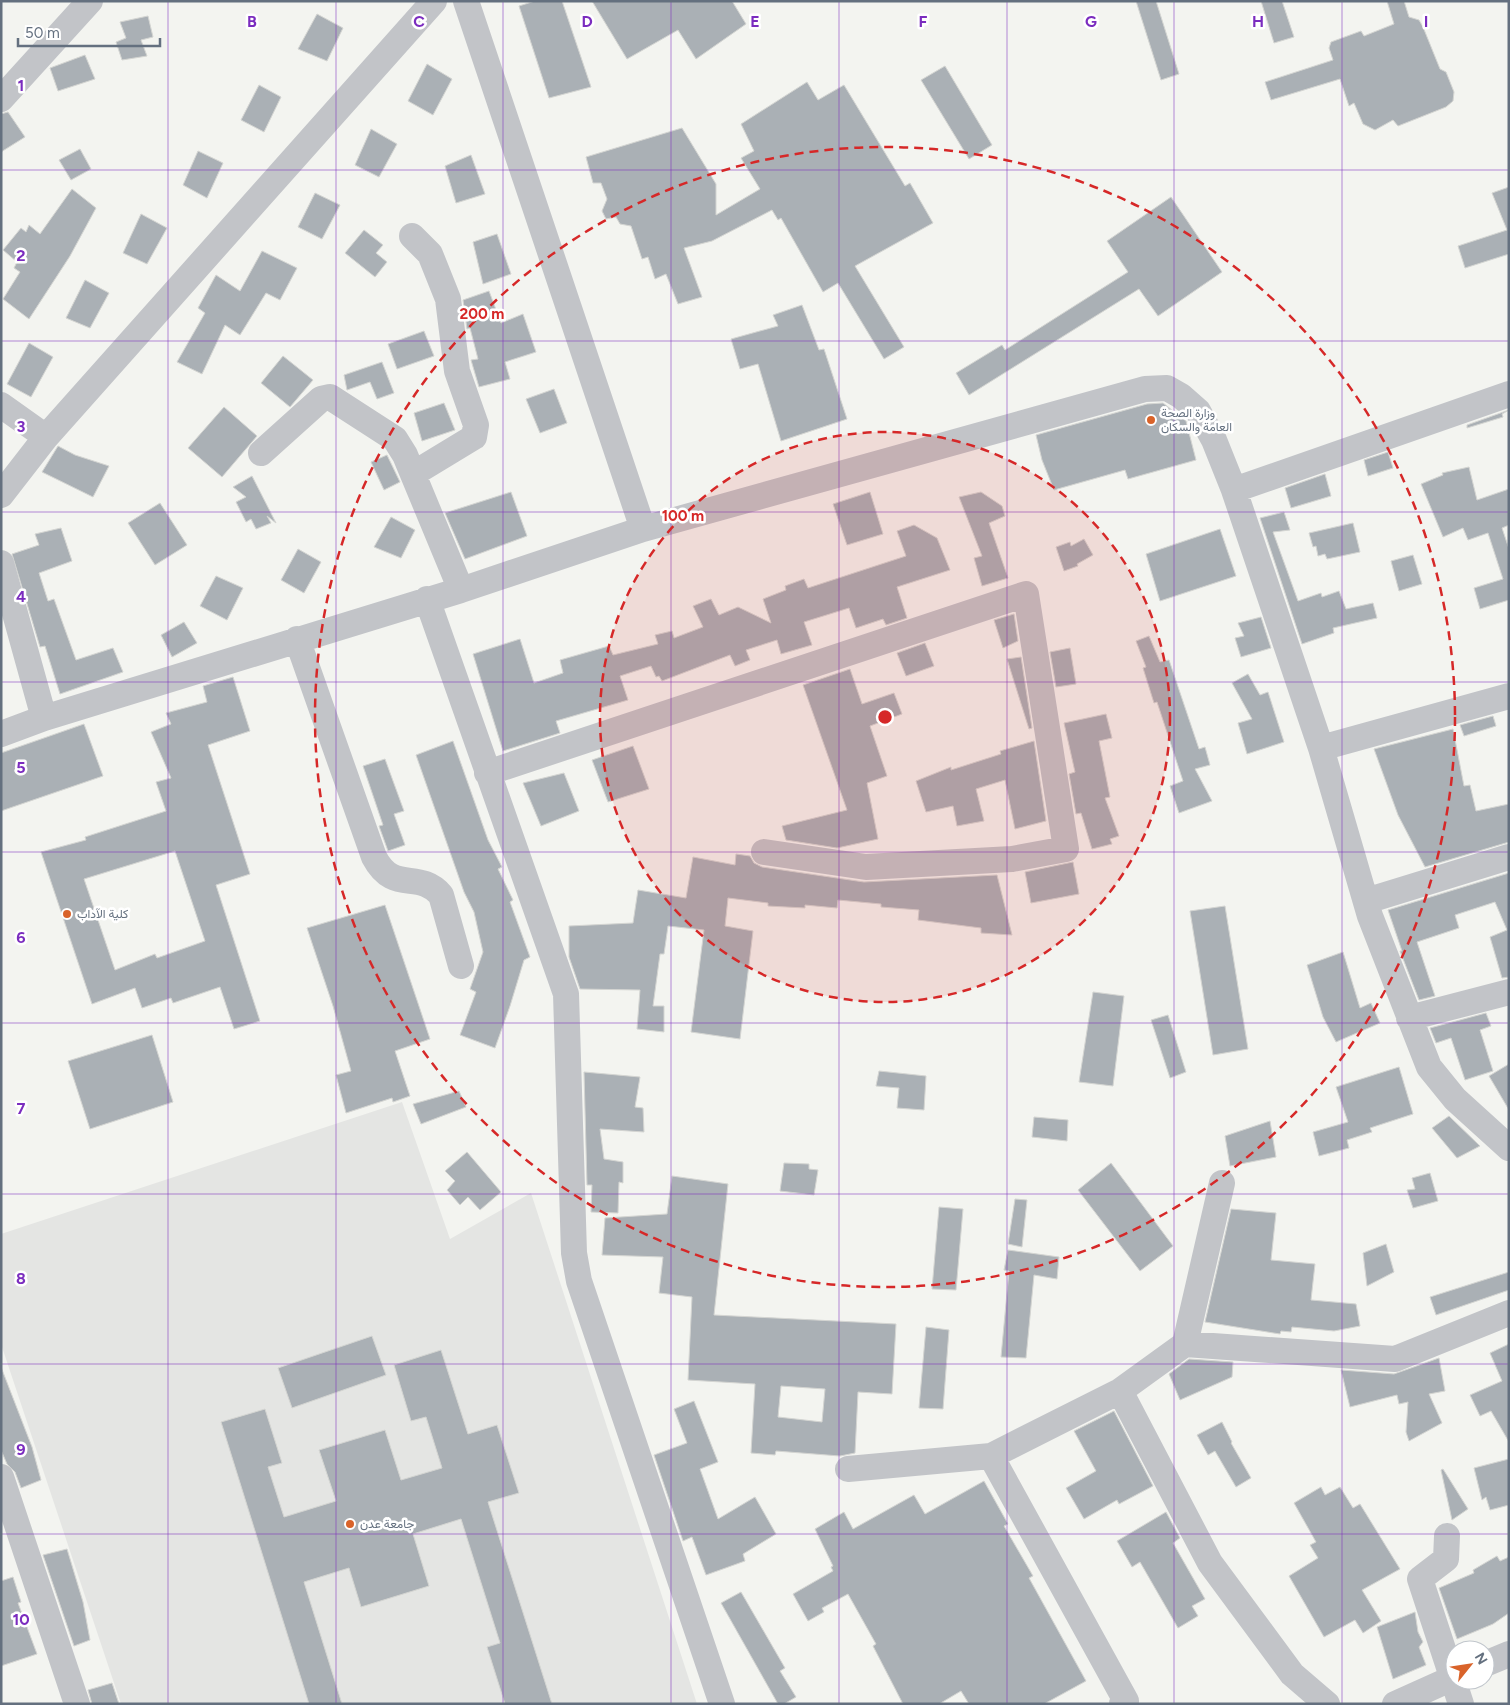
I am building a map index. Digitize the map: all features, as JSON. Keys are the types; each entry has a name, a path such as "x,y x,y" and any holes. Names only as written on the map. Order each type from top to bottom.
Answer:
{"street":[{"path":"1,99 90,1"},
{"path":"1,495 46,437 434,1"},
{"path":"466,1 643,529"},
{"path":"412,236 430,254 448,300 457,372 476,425 474,437 413,474"},
{"path":"1,734 44,718 461,590 643,529 1152,389 1167,388 1182,396 1198,411 1214,440 1234,490 1321,748 1366,901 1429,1067 1456,1099 1509,1148"},
{"path":"1234,490 1509,394"},
{"path":"261,453 321,399 330,398 395,439 413,474 461,590"},
{"path":"1,405 46,437"},
{"path":"1,563 44,718"},
{"path":"487,773 1026,594 1066,849 1012,859 866,867 764,852"},
{"path":"427,599 566,994 574,1253 579,1281 722,1704"},
{"path":"297,639 374,857 381,870 390,876 403,881 423,882 434,887 440,895 461,966"},
{"path":"1321,748 1509,696"},
{"path":"1366,901 1509,857"},
{"path":"1409,1018 1509,992"},
{"path":"1185,1344 1222,1183"},
{"path":"848,1469 991,1456 1120,1391 1185,1344 1396,1359 1509,1313"},
{"path":"1120,1391 1210,1563 1292,1674 1327,1704"},
{"path":"991,1456 1126,1701 1122,1704"},
{"path":"1,1477 77,1704"},
{"path":"1445,1652 1420,1579 1446,1559 1447,1536"},
{"path":"1495,1660 1509,1654"},
{"path":"1395,1704 1445,1682"},
{"path":"1457,1690 1461,1704"}],"shaded area":[{"name":"جامعة عدن","path":"402,1102 450,1239 531,1193 697,1704 121,1704 1,1344 1,1234"}],"building":[{"path":"535,1 562,1 591,87 549,98 519,6"},
{"path":"592,1 732,1 746,24 696,59 678,30 627,59"},
{"path":"1136,1 1156,1 1179,74 1161,80"},
{"path":"1261,1 1282,1 1294,37 1274,43"},
{"path":"1387,1 1404,1 1409,17 1419,20 1423,27 1440,69 1446,72 1454,92 1453,101 1446,107 1398,126 1393,120 1375,130 1363,124 1354,103 1349,106 1340,79 1271,100 1265,82 1333,60 1329,48 1331,42 1361,31 1364,36 1394,24"},
{"path":"317,14 343,28 327,61 298,49"},
{"path":"148,16 153,37 141,40 147,56 122,60 116,42 126,38 120,22"},
{"path":"85,55 95,79 58,91 50,68"},
{"path":"427,64 452,79 433,115 408,101"},
{"path":"945,66 992,145 969,159 921,80"},
{"path":"807,82 818,100 844,85 905,186 910,183 933,223 855,266 904,347 884,359 838,283 823,292 781,218 778,220 772,210 712,241 684,248 702,297 678,304 666,274 655,279 648,257 642,259 631,226 620,224 616,217 606,219 602,211 607,199 601,183 593,183 586,157 682,128 716,184 716,215 760,189 741,158 754,151 741,124"},
{"path":"259,85 281,97 264,132 241,120"},
{"path":"8,112 25,137 1,152 1,114"},
{"path":"371,129 397,144 379,177 355,165"},
{"path":"80,149 91,169 71,180 59,160"},
{"path":"198,151 223,163 207,198 183,185"},
{"path":"471,155 485,194 456,203 445,166"},
{"path":"1509,187 1509,254 1465,268 1458,246 1507,230 1492,193"},
{"path":"72,189 96,208 70,256 29,319 3,299 20,272 14,268 17,262 3,250 21,228 26,232 29,225 40,234"},
{"path":"315,193 340,205 322,239 298,227"},
{"path":"1171,197 1222,272 1158,316 1139,289 969,395 956,373 1002,345 1005,350 1128,272 1107,241"},
{"path":"141,214 167,228 147,264 123,253"},
{"path":"364,230 383,245 376,253 387,262 375,277 345,253"},
{"path":"497,234 511,274 483,284 473,242"},
{"path":"262,251 297,268 280,300 266,293 240,335 225,325 202,374 177,362 205,313 198,308 216,275 240,291"},
{"path":"85,280 109,293 90,328 66,318"},
{"path":"489,291 501,323 523,314 536,352 505,362 510,379 479,387 471,360 478,359 470,328 467,329 463,300"},
{"path":"802,305 819,350 824,349 847,419 781,441 758,364 740,369 731,339 778,326 773,315"},
{"path":"424,331 434,356 397,369 388,344"},
{"path":"29,343 53,357 31,397 7,384"},
{"path":"283,356 313,380 290,407 261,383"},
{"path":"382,362 394,393 377,399 370,382 347,390 344,375"},
{"path":"554,389 567,423 540,433 526,399"},
{"path":"444,403 455,430 422,441 414,413"},
{"path":"1163,403 1186,421 1196,460 1128,479 1125,470 1054,490 1042,460 1036,435 1147,404"},
{"path":"224,407 257,436 222,477 188,448"},
{"path":"1509,410 1502,414 1503,417 1467,428 1467,425"},
{"path":"58,446 75,455 109,466 93,497 42,472"},
{"path":"1388,452 1393,468 1368,476 1364,460"},
{"path":"387,455 400,482 384,490 371,462"},
{"path":"1469,467 1477,500 1509,489 1509,525 1502,528 1509,549 1509,600 1480,609 1474,588 1503,579 1488,533 1468,540 1463,528 1443,537 1421,484 1443,475 1442,473"},
{"path":"1325,474 1331,496 1291,508 1285,488"},
{"path":"252,476 276,523 267,516 271,523 256,529 251,519 246,522 236,502 246,497 233,487"},
{"path":"511,492 527,536 465,559 445,513"},
{"path":"870,492 883,534 847,545 833,504"},
{"path":"981,492 1002,506 1005,516 989,523 1008,578 982,586 974,558 982,556 959,497"},
{"path":"160,503 187,545 155,565 128,523"},
{"path":"1284,512 1290,530 1273,532 1298,601 1321,593 1322,597 1339,591 1346,609 1373,603 1377,618 1333,628 1334,633 1302,644 1260,518"},
{"path":"391,517 415,530 401,558 374,547"},
{"path":"1353,523 1360,552 1327,559 1325,554 1318,556 1316,546 1313,547 1309,533"},
{"path":"914,525 937,538 950,570 897,587 907,618 886,625 883,619 856,628 849,608 804,622 812,645 781,654 777,640 746,650 750,660 735,666 730,655 662,681 659,676 656,677 651,666 620,676 628,700 556,721 560,733 503,751 473,654 520,639 534,683 563,673 560,660 609,646 613,655 658,644 655,635 672,631 674,638 703,627 693,606 711,599 719,615 738,607 771,623 763,599 786,590 785,586 804,579 808,588 906,556 897,531"},
{"path":"61,528 72,561 39,573 48,601 54,599 76,660 113,648 123,672 60,694 45,646 40,647 12,554 39,545 35,534"},
{"path":"1220,529 1236,576 1160,601 1146,554"},
{"path":"1084,539 1093,555 1077,564 1078,566 1064,571 1056,547 1070,542 1071,546"},
{"path":"298,549 321,562 304,593 281,580"},
{"path":"1413,555 1422,584 1399,591 1391,561"},
{"path":"216,576 243,588 227,620 200,606"},
{"path":"1014,614 1018,641 1003,648 994,620"},
{"path":"1261,617 1271,648 1241,657 1235,638 1244,636 1238,623"},
{"path":"184,622 197,643 172,657 161,635"},
{"path":"1149,636 1160,662 1169,660 1199,749 1205,747 1210,765 1195,769 1212,801 1179,813 1170,786 1183,781 1157,702 1154,703 1143,668 1146,667 1136,641"},
{"path":"925,643 934,666 906,676 897,653"},
{"path":"1070,648 1076,684 1056,687 1050,652"},
{"path":"1021,657 1032,728 1029,729 1007,659"},
{"path":"850,669 862,704 894,693 902,714 870,726 887,776 867,783 878,839 837,848 786,840 782,826 847,810 803,685"},
{"path":"1248,674 1260,695 1268,692 1284,742 1247,754 1238,723 1252,719 1232,683"},
{"path":"233,677 250,731 208,745 250,874 216,885 260,1021 234,1029 220,987 173,1003 171,998 142,1008 135,988 92,1004 41,852 86,840 85,837 166,811 156,782 171,778 151,732 171,724 166,713 207,702 203,686","holes":["175,851 205,941 157,958 155,954 115,970 84,879"]},
{"path":"1106,714 1112,738 1099,741 1110,797 1105,798 1119,836 1110,839 1112,844 1092,849 1081,813 1076,814 1069,774 1075,772 1064,723"},
{"path":"1493,716 1496,726 1464,736 1460,725"},
{"path":"84,724 103,776 1,811 1,753"},
{"path":"1453,729 1464,786 1470,785 1476,811 1509,804 1509,842 1425,867 1398,815 1374,749"},
{"path":"453,741 488,840 502,867 498,869 513,900 510,902 530,957 524,960 495,1048 460,1035 476,992 470,989 483,952 474,912 464,892 416,755"},
{"path":"1034,741 1046,821 1015,829 1005,780 976,789 984,821 957,826 953,806 926,812 916,781 951,767 951,770 1001,754 1000,751"},
{"path":"633,746 649,789 608,802 592,760"},
{"path":"385,759 404,811 394,814 405,845 388,851 379,826 383,825 363,766"},
{"path":"564,773 579,811 541,826 523,783"},
{"path":"736,854 750,856 754,863 762,867 864,882 997,875 1012,935 981,933 981,928 918,920 919,910 881,907 881,904 838,900 837,908 805,905 805,908 768,906 768,903 728,898 725,926 753,931 740,1039 691,1032 704,930 668,926 664,954 660,954 653,1006 664,1006 664,1032 637,1029 640,990 580,989 569,957 569,926 633,923 638,890 686,898 693,857 735,865"},
{"path":"1073,862 1079,894 1031,903 1025,872"},
{"path":"1509,873 1509,977 1502,978 1490,937 1507,930 1495,902 1455,915 1459,928 1417,942 1435,996 1419,1000 1400,951 1402,951 1388,910"},
{"path":"385,905 430,1039 395,1051 410,1096 393,1102 392,1098 346,1113 336,1075 351,1071 333,1006 307,928"},
{"path":"1225,906 1248,1049 1213,1055 1190,911"},
{"path":"1343,952 1360,1008 1371,1003 1380,1023 1336,1042 1323,1017 1307,965"},
{"path":"1093,992 1124,996 1113,1086 1079,1082"},
{"path":"1486,1013 1491,1026 1480,1030 1493,1071 1465,1080 1451,1038 1436,1043 1430,1028"},
{"path":"1168,1015 1186,1072 1170,1078 1151,1020"},
{"path":"152,1035 173,1102 90,1129 68,1061"},
{"path":"1509,1064 1509,1110 1489,1076"},
{"path":"1399,1067 1413,1114 1370,1128 1372,1132 1347,1140 1349,1148 1319,1156 1313,1132 1348,1122 1336,1087"},
{"path":"879,1071 926,1076 924,1110 897,1108 899,1088 876,1086"},
{"path":"584,1072 640,1077 635,1107 643,1108 644,1132 600,1129 604,1159 623,1162 623,1183 619,1182 618,1213 591,1212 592,1185 587,1185"},
{"path":"459,1091 466,1107 421,1124 413,1104"},
{"path":"1449,1116 1480,1146 1457,1158 1432,1128"},
{"path":"1034,1117 1068,1120 1067,1141 1032,1137"},
{"path":"1270,1121 1276,1157 1230,1166 1225,1136"},
{"path":"467,1152 501,1192 480,1210 468,1197 460,1205 447,1190 455,1181 445,1171"},
{"path":"784,1163 809,1164 809,1169 818,1170 814,1195 780,1191"},
{"path":"1111,1163 1173,1246 1140,1271 1078,1190"},
{"path":"1430,1173 1438,1201 1413,1208 1407,1190 1415,1189 1412,1178"},
{"path":"672,1176 728,1184 714,1315 896,1324 892,1394 858,1392 855,1453 840,1456 776,1451 775,1455 751,1453 755,1384 688,1380 692,1297 659,1293 663,1257 602,1255 605,1218 667,1214","holes":["781,1386 825,1389 822,1422 778,1417"]},
{"path":"1015,1199 1027,1200 1022,1247 1008,1244"},
{"path":"939,1207 963,1209 956,1290 932,1289"},
{"path":"1231,1209 1276,1213 1271,1260 1315,1264 1311,1300 1356,1304 1360,1326 1334,1331 1292,1327 1291,1332 1281,1331 1280,1334 1205,1322"},
{"path":"1386,1244 1394,1272 1367,1286 1363,1253"},
{"path":"1008,1250 1059,1257 1057,1279 1034,1275 1026,1358 1001,1357 1009,1271 1004,1270"},
{"path":"1509,1272 1509,1290 1436,1315 1430,1297"},
{"path":"926,1327 949,1330 943,1409 919,1408"},
{"path":"372,1336 386,1375 292,1408 278,1368"},
{"path":"1509,1344 1509,1442 1491,1411 1480,1416 1470,1395 1502,1381 1490,1353"},
{"path":"441,1350 468,1434 497,1425 519,1493 488,1502 552,1704 505,1704 487,1647 500,1643 461,1519 413,1534 429,1586 361,1607 349,1568 304,1582 342,1704 309,1704 221,1422 265,1409 282,1463 268,1467 284,1517 336,1501 319,1450 385,1430 401,1480 442,1468 426,1417 411,1421 394,1365"},
{"path":"1439,1358 1445,1391 1429,1394 1442,1423 1409,1441 1406,1432 1408,1402 1399,1404 1397,1395 1350,1407 1341,1370 1394,1374"},
{"path":"1189,1359 1233,1362 1232,1377 1180,1400 1169,1374"},
{"path":"1,1367 32,1447 41,1480 21,1488 15,1472 7,1464 1,1450"},
{"path":"694,1401 718,1462 700,1469 718,1519 755,1497 776,1534 743,1554 745,1561 706,1575 692,1537 683,1541 654,1455 687,1443 674,1409"},
{"path":"1114,1411 1153,1486 1119,1504 1117,1500 1084,1519 1066,1488 1096,1471 1074,1431"},
{"path":"1222,1422 1231,1443 1251,1478 1236,1487 1215,1451 1208,1455 1197,1435"},
{"path":"1509,1459 1509,1505 1490,1510 1486,1497 1482,1500 1474,1468"},
{"path":"1443,1469 1468,1509 1452,1520 1441,1470"},
{"path":"984,1481 1008,1524 1004,1526 1033,1576 1029,1578 1086,1681 1044,1704 969,1704 961,1691 939,1704 903,1704 873,1646 876,1644 848,1594 822,1608 824,1612 808,1621 793,1594 833,1571 831,1567 833,1566 815,1529 844,1512 853,1529 914,1495 925,1514"},
{"path":"1321,1487 1325,1495 1340,1487 1353,1508 1360,1504 1400,1569 1362,1590 1381,1621 1363,1633 1355,1620 1324,1637 1289,1576 1318,1558 1310,1545 1316,1542 1294,1503"},
{"path":"1166,1512 1180,1538 1173,1543 1205,1599 1192,1606 1198,1616 1178,1628 1140,1562 1132,1567 1117,1541"},
{"path":"67,1549 83,1602 90,1640 74,1646 43,1555"},
{"path":"1497,1556 1500,1561 1509,1557 1509,1613 1493,1624 1457,1639 1439,1588 1474,1573 1473,1570"},
{"path":"13,1577 21,1602 18,1603 37,1654 1,1666 1,1581"},
{"path":"741,1592 785,1668 780,1671 796,1697 784,1704 778,1704 721,1603"},
{"path":"1415,1612 1418,1632 1423,1642 1419,1647 1426,1665 1393,1679 1377,1627"},
{"path":"112,1683 119,1704 92,1704 88,1690"}],"place":[{"name":"وزارة الصحة العامة والسكان","path":"1151,420"},
{"name":"كلية الآداب","path":"67,914"},
{"name":"جامعة عدن","path":"350,1524"}]}
